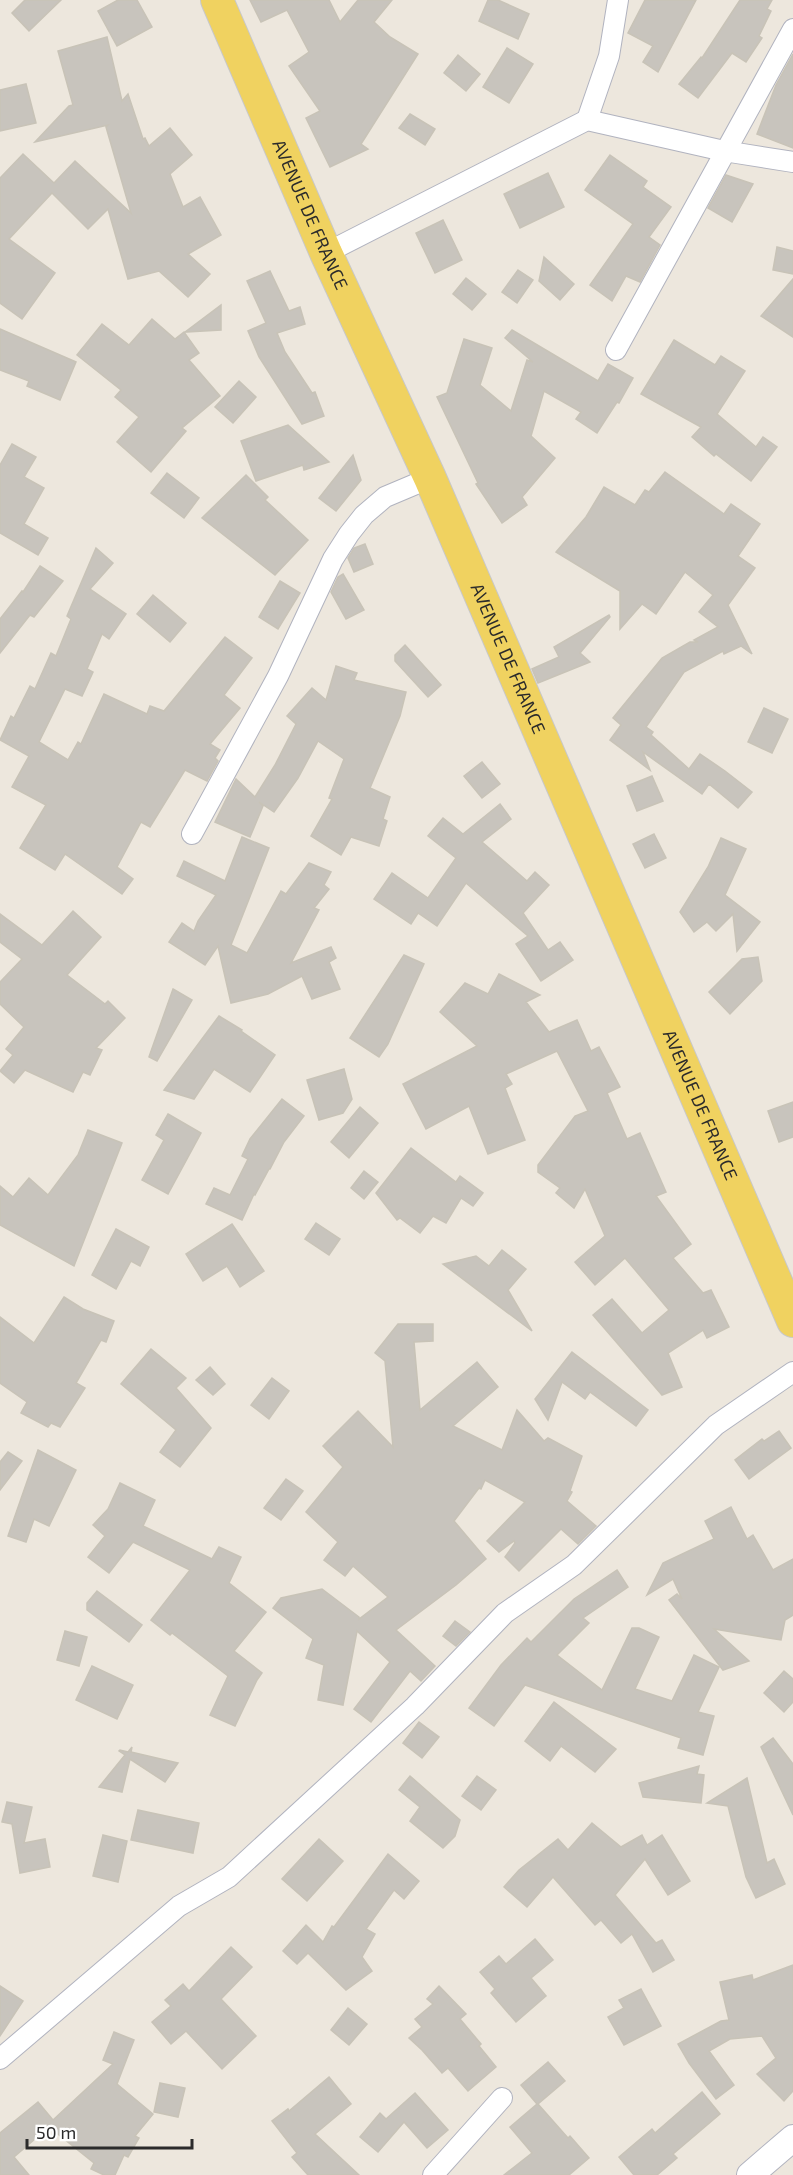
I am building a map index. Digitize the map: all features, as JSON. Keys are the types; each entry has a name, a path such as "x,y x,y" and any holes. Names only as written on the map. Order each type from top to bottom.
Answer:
{"main road":[{"name":"AVENUE DE FRANCE","path":"217,0 326,253 429,478 793,1321"}],"street":[{"path":"587,120 609,56 618,0"},
{"path":"616,350 793,29"},
{"path":"326,253 587,120 724,151 793,162"},
{"path":"192,834 278,676 333,560 349,534 364,515 385,497 429,478"},
{"path":"0,2059 179,1906 229,1877 415,1706 505,1613 574,1565 716,1425 793,1372"},
{"path":"433,2175 502,2098"},
{"path":"750,2175 793,2138"}],"building":[{"path":"25,0 61,0 29,31 12,13"},
{"path":"118,0 137,0 152,27 117,46 98,11"},
{"path":"250,0 329,0 340,22 358,0 392,0 374,22 390,37 418,54 361,144 368,149 330,167 306,118 320,111 289,66 309,52 287,10 261,22"},
{"path":"488,0 498,0 529,14 518,39 479,21"},
{"path":"645,0 696,0 658,72 643,62 653,46 628,33"},
{"path":"740,0 772,0 767,9 771,11 759,36 762,38 746,62 732,53 698,98 679,84 702,58"},
{"path":"107,37 122,101 128,94 143,139 145,138 149,146 170,128 192,155 170,174 183,207 200,197 221,235 188,254 210,274 188,297 159,271 128,279 108,209 88,229 52,193 9,239 55,273 22,319 0,303 0,178 23,154 54,183 75,161 131,213 106,127 108,125 35,142 69,106 73,105 58,51"},
{"path":"507,48 533,64 509,103 483,87"},
{"path":"793,54 793,148 757,134 776,85"},
{"path":"458,55 480,74 466,91 444,73"},
{"path":"26,84 36,123 0,131 0,90"},
{"path":"410,114 435,129 425,145 399,128"},
{"path":"610,155 647,181 643,187 671,207 649,237 660,245 640,282 626,276 612,301 590,285 633,224 585,190"},
{"path":"548,173 564,207 520,228 504,194"},
{"path":"726,175 753,184 732,222 708,208"},
{"path":"443,220 462,260 435,273 416,233"},
{"path":"777,247 793,251 793,274 773,270"},
{"path":"544,257 574,284 560,300 539,281"},
{"path":"518,270 533,280 517,303 502,292"},
{"path":"270,271 289,311 300,307 305,324 277,333 285,352 312,393 315,392 324,416 302,424 259,357 248,331 266,323 247,281"},
{"path":"466,278 486,294 472,310 453,294"},
{"path":"793,279 793,337 761,316"},
{"path":"221,305 221,330 185,332"},
{"path":"152,319 175,339 184,332 199,353 189,360 220,396 182,428 186,431 151,472 117,442 139,417 115,397 121,390 77,355 102,324 129,345"},
{"path":"0,329 76,362 60,400 27,386 29,381 0,370"},
{"path":"512,330 598,381 608,364 633,378 619,403 617,402 597,433 576,419 581,412 544,391 531,436 555,458 522,497 527,505 502,523 476,484 478,483 437,397 447,393 464,339 492,348 480,385 511,411 527,360 533,362 505,338"},
{"path":"674,340 715,365 721,356 745,371 717,414 756,447 763,437 777,447 751,481 716,454 714,456 692,437 701,427 641,394"},
{"path":"239,381 256,397 233,423 215,407"},
{"path":"288,425 329,462 304,470 303,465 256,481 241,441"},
{"path":"12,444 36,457 24,477 44,488 24,524 48,538 38,555 0,533 0,465"},
{"path":"353,455 361,480 336,511 319,498"},
{"path":"665,472 724,514 731,504 760,524 738,556 755,568 728,605 752,654 741,646 724,654 723,651 684,672 646,727 653,732 651,735 689,769 700,754 752,792 738,808 709,784 702,794 643,752 650,770 610,740 621,725 613,718 662,658 690,642 698,642 694,640 718,627 699,612 713,595 685,572 656,614 642,604 620,629 620,591 556,552 586,517 604,487 635,505 645,490 649,492"},
{"path":"167,473 199,498 184,518 151,493"},
{"path":"246,475 268,497 265,500 308,540 275,575 202,518"},
{"path":"365,544 373,564 354,572 348,558 354,548"},
{"path":"96,548 113,563 90,589 126,614 109,639 102,634 87,669 93,672 82,696 65,689 39,742 68,760 78,742 81,744 104,694 147,714 150,706 164,711 225,637 252,658 224,695 240,708 210,744 220,750 215,758 218,761 207,781 185,770 150,827 141,822 117,867 133,879 122,894 65,854 55,870 20,848 46,805 12,787 29,756 0,740 11,716 14,718 30,686 35,689 51,653 56,656 71,619 67,616"},
{"path":"40,566 63,581 34,617 30,615 0,653 0,619 23,592"},
{"path":"343,574 364,610 346,619 331,592 338,577"},
{"path":"280,581 300,593 278,629 259,617"},
{"path":"153,595 186,623 170,642 137,614"},
{"path":"609,615 610,617 580,653 590,662 538,683 532,669 559,657 554,647"},
{"path":"405,645 441,685 428,697 395,661 395,655"},
{"path":"336,666 357,673 354,680 406,692 400,716 370,788 390,797 383,819 387,821 379,846 351,837 341,855 311,836 332,799 329,798 344,759 318,741 298,778 274,812 259,802 263,806 250,837 215,822 236,779 255,797 296,724 287,716 312,688 326,700"},
{"path":"764,708 788,719 772,753 748,742"},
{"path":"482,762 500,784 482,798 464,776"},
{"path":"652,776 663,801 637,811 627,786"},
{"path":"500,804 511,819 482,842 527,881 535,872 549,885 523,913 548,950 560,942 573,960 541,981 516,944 528,936 466,883 437,926 418,913 411,924 374,899 392,873 428,898 456,858 428,836 443,818 463,834"},
{"path":"654,834 666,858 645,868 633,844"},
{"path":"242,837 269,848 231,945 247,953 281,891 286,894 309,863 331,872 324,885 329,889 314,908 319,910 291,963 331,947 336,958 329,962 340,989 312,999 302,976 268,994 231,1003 218,946 205,965 169,942 182,923 194,931 198,921 216,895 177,876 184,861 225,881"},
{"path":"721,838 746,849 725,895 760,922 737,951 733,914 716,931 707,922 694,932 680,912 708,867"},
{"path":"73,911 101,937 67,975 105,1004 108,1001 125,1018 96,1048 102,1050 90,1075 83,1072 73,1092 25,1070 14,1083 0,1071 13,1055 6,1049 24,1027 0,1004 0,982 22,959 0,942 0,914 42,945"},
{"path":"404,955 424,964 388,1044 379,1057 350,1038"},
{"path":"758,957 762,981 730,1014 709,992 742,959"},
{"path":"499,974 540,995 526,1002 549,1032 577,1020 591,1051 599,1047 620,1087 607,1093 627,1139 640,1133 666,1192 656,1196 691,1244 673,1258 703,1293 711,1290 729,1327 707,1338 703,1330 668,1353 682,1387 662,1395 593,1315 612,1299 642,1333 669,1310 625,1258 595,1285 575,1262 605,1236 585,1189 574,1208 556,1193 560,1188 538,1172 538,1165 575,1116 588,1111 557,1051 506,1074 512,1084 505,1088 525,1140 488,1154 469,1106 426,1129 403,1084 477,1046 440,1012 465,983 488,994"},
{"path":"173,989 192,1000 157,1061 149,1057"},
{"path":"219,1016 275,1055 250,1092 214,1069 194,1099 164,1090"},
{"path":"344,1069 352,1099 343,1113 319,1120 307,1080"},
{"path":"282,1099 304,1116 284,1142 242,1220 206,1204 214,1188 230,1195 248,1159 242,1156 250,1139"},
{"path":"793,1102 793,1137 779,1142 768,1111"},
{"path":"360,1107 378,1123 349,1158 331,1142"},
{"path":"168,1114 201,1133 168,1194 142,1180 164,1140 156,1135"},
{"path":"88,1130 122,1143 74,1266 0,1225 0,1186 13,1197 29,1178 48,1195 78,1155"},
{"path":"411,1148 456,1182 460,1176 483,1193 473,1206 461,1198 446,1223 433,1216 420,1233 400,1218 397,1220 376,1193"},
{"path":"364,1171 378,1182 364,1199 351,1188"},
{"path":"316,1223 340,1239 329,1255 305,1239"},
{"path":"232,1224 264,1271 240,1287 227,1266 203,1281 186,1254"},
{"path":"116,1229 149,1247 140,1266 131,1261 116,1289 92,1275"},
{"path":"502,1250 526,1269 508,1290 532,1331 443,1264 476,1256 489,1266"},
{"path":"64,1297 83,1309 114,1321 106,1342 101,1340 76,1383 85,1388 60,1427 51,1423 48,1427 21,1413 27,1402 0,1383 0,1317 34,1343"},
{"path":"398,1324 433,1324 433,1341 414,1342 420,1410 477,1362 498,1387 453,1426 502,1450 517,1410 544,1441 548,1438 582,1456 570,1491 572,1492 567,1501 596,1526 578,1544 561,1529 519,1571 505,1557 515,1543 514,1541 499,1552 487,1541 525,1502 485,1480 481,1489 479,1488 454,1521 486,1559 456,1585 396,1630 435,1666 421,1681 410,1671 371,1722 354,1709 390,1662 357,1631 343,1705 318,1700 324,1665 306,1658 313,1639 273,1608 281,1598 322,1589 359,1619 388,1597 353,1566 345,1576 324,1560 338,1542 306,1512 343,1467 323,1446 358,1411 393,1447 385,1361 375,1353"},
{"path":"151,1349 186,1378 176,1388 211,1428 180,1467 160,1452 176,1430 121,1384"},
{"path":"572,1352 648,1410 636,1426 590,1392 585,1399 562,1382 548,1420 535,1399"},
{"path":"210,1367 225,1384 213,1395 196,1380"},
{"path":"272,1378 289,1391 269,1419 251,1405"},
{"path":"779,1431 791,1448 749,1479 735,1460 762,1439 764,1441"},
{"path":"38,1450 76,1470 49,1526 34,1519 26,1542 8,1536"},
{"path":"8,1452 22,1461 0,1490 0,1462"},
{"path":"286,1479 303,1491 281,1520 264,1508"},
{"path":"120,1483 155,1500 143,1526 212,1559 219,1547 241,1557 229,1583 266,1612 234,1651 262,1673 235,1726 210,1715 228,1676 172,1633 170,1635 151,1620 190,1570 133,1542 109,1573 88,1557 105,1536 93,1525 108,1509"},
{"path":"731,1507 747,1539 753,1535 773,1570 793,1559 793,1615 785,1620 781,1640 714,1629 749,1661 723,1670 669,1600 677,1594 682,1599 673,1579 647,1595 663,1563 714,1539 705,1521"},
{"path":"617,1570 628,1587 583,1618 589,1623 557,1655 602,1690 632,1628 639,1628 659,1637 635,1689 672,1701 694,1655 719,1667 698,1712 714,1716 703,1755 678,1748 681,1738 525,1685 494,1726 469,1708 501,1665 527,1638 531,1642 574,1599"},
{"path":"97,1591 142,1625 129,1642 87,1610 87,1603"},
{"path":"455,1621 470,1632 456,1646 443,1636"},
{"path":"65,1631 87,1637 79,1666 57,1660"},
{"path":"92,1666 133,1685 117,1719 76,1700"},
{"path":"784,1671 793,1679 793,1702 784,1712 764,1693"},
{"path":"554,1702 616,1749 595,1772 561,1746 550,1761 525,1741"},
{"path":"419,1722 439,1737 422,1758 403,1743"},
{"path":"773,1738 793,1764 793,1815 761,1747"},
{"path":"132,1747 131,1752 178,1763 165,1782 130,1759 122,1792 99,1787 125,1755 119,1751 128,1752"},
{"path":"699,1766 697,1774 704,1775 701,1803 643,1797 639,1783"},
{"path":"410,1776 460,1820 455,1836 443,1848 410,1821 420,1807 399,1790"},
{"path":"477,1776 496,1790 481,1810 462,1796"},
{"path":"747,1778 767,1863 774,1859 785,1884 756,1898 746,1877 728,1806 707,1803"},
{"path":"7,1802 32,1807 24,1843 45,1839 50,1867 20,1873 12,1824 2,1822"},
{"path":"138,1810 199,1823 193,1853 131,1840"},
{"path":"592,1823 621,1847 642,1835 647,1845 662,1835 690,1881 668,1895 645,1859 615,1895 656,1943 662,1940 674,1960 653,1972 632,1934 621,1943 601,1920 595,1925 553,1877 527,1907 504,1887 519,1870 558,1839 568,1850"},
{"path":"103,1835 127,1841 118,1882 93,1876"},
{"path":"319,1839 343,1861 307,1901 282,1879"},
{"path":"388,1854 419,1881 404,1899 394,1890 366,1929 375,1934 362,1957 372,1971 346,1990 308,1953 297,1964 283,1951 306,1925 323,1942 332,1926 334,1927"},
{"path":"535,1939 553,1960 531,1978 546,1996 516,2022 491,1993 495,1989 480,1972 499,1956 506,1964"},
{"path":"231,1947 252,1967 221,1999 256,2036 222,2069 186,2031 171,2044 152,2022 171,2006 165,2000 183,1984 189,1991"},
{"path":"793,1965 793,2091 784,2101 757,2074 776,2058 762,2036 730,2039 709,2051 734,2085 716,2099 678,2044 721,2021 729,2020 720,1982 752,1975 753,1980"},
{"path":"0,1986 23,2001 0,2036"},
{"path":"439,1986 466,2014 460,2019 496,2067 468,2091 448,2068 442,2073 409,2038 422,2027 415,2019 433,2004 427,1999"},
{"path":"641,1989 661,2026 624,2045 608,2017 624,2008 619,2000"},
{"path":"348,2008 367,2024 349,2045 331,2030"},
{"path":"114,2032 134,2040 117,2084 153,2114 135,2136 139,2138 128,2157 124,2155 115,2175 104,2175 91,2169 94,2163 49,2127 14,2157 29,2175 0,2175 0,2133 38,2102 53,2120 113,2064 103,2060"},
{"path":"548,2062 565,2081 538,2104 589,2158 569,2175 504,2175 532,2153 510,2127 537,2104 521,2085"},
{"path":"329,2077 351,2104 315,2134 359,2175 308,2175 292,2157 297,2153 272,2121 288,2109 289,2111"},
{"path":"160,2083 185,2088 178,2117 154,2112"},
{"path":"702,2092 720,2114 673,2154 677,2158 657,2175 634,2175 619,2157 652,2129 655,2133"},
{"path":"415,2093 448,2130 427,2148 404,2122 378,2152 360,2137 380,2113 386,2119"}]}
